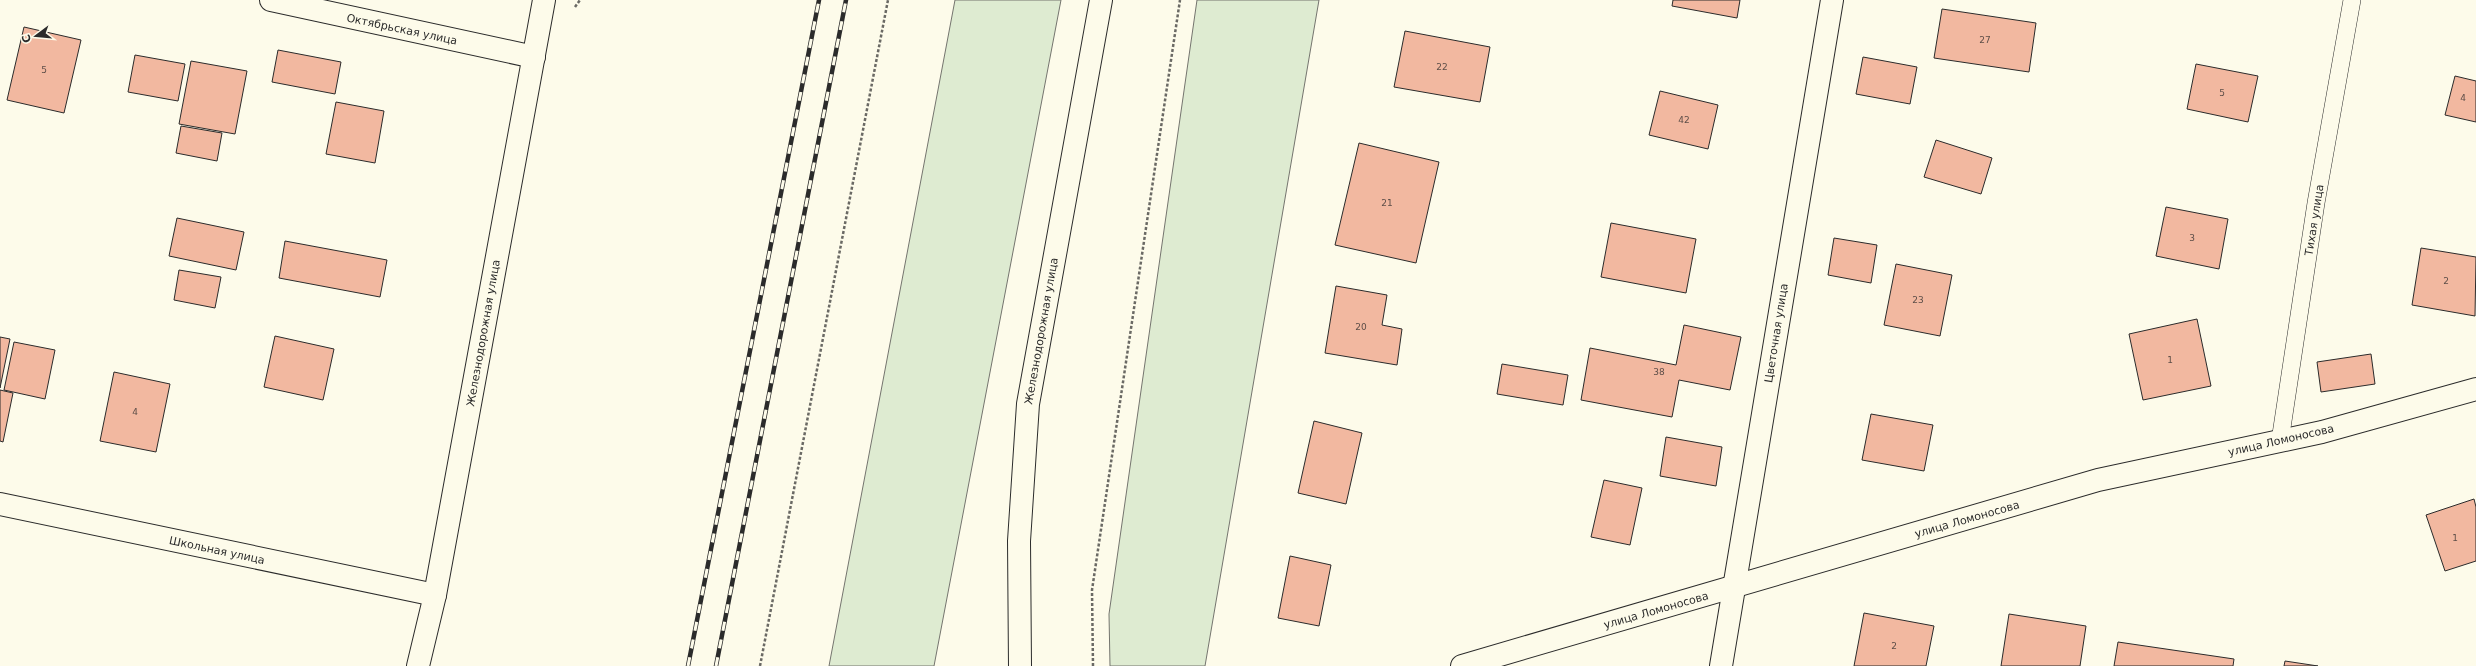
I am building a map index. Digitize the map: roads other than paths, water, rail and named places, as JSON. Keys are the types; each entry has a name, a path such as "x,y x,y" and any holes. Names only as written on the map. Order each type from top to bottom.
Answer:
{"street":[{"name":"Октябрьская улица","path":"271,0 534,57"},
{"name":"Железнодорожная улица","path":"418,666 435,595 544,0"},
{"name":"Железнодорожная улица","path":"1020,666 1019,541 1028,404 1101,0"},
{"name":"Цветочная улица","path":"1721,666 1832,0"},
{"name":"улица Ломоносова","path":"1462,666 1733,588 2098,480 2322,432 2476,389"},
{"name":"Школьная улица","path":"0,504 435,595"}],"lane":[{"name":"Тихая улица","path":"2280,440 2316,203 2352,0"}],"railway":[{"path":"688,666 819,0"},
{"path":"716,666 846,0"}]}
